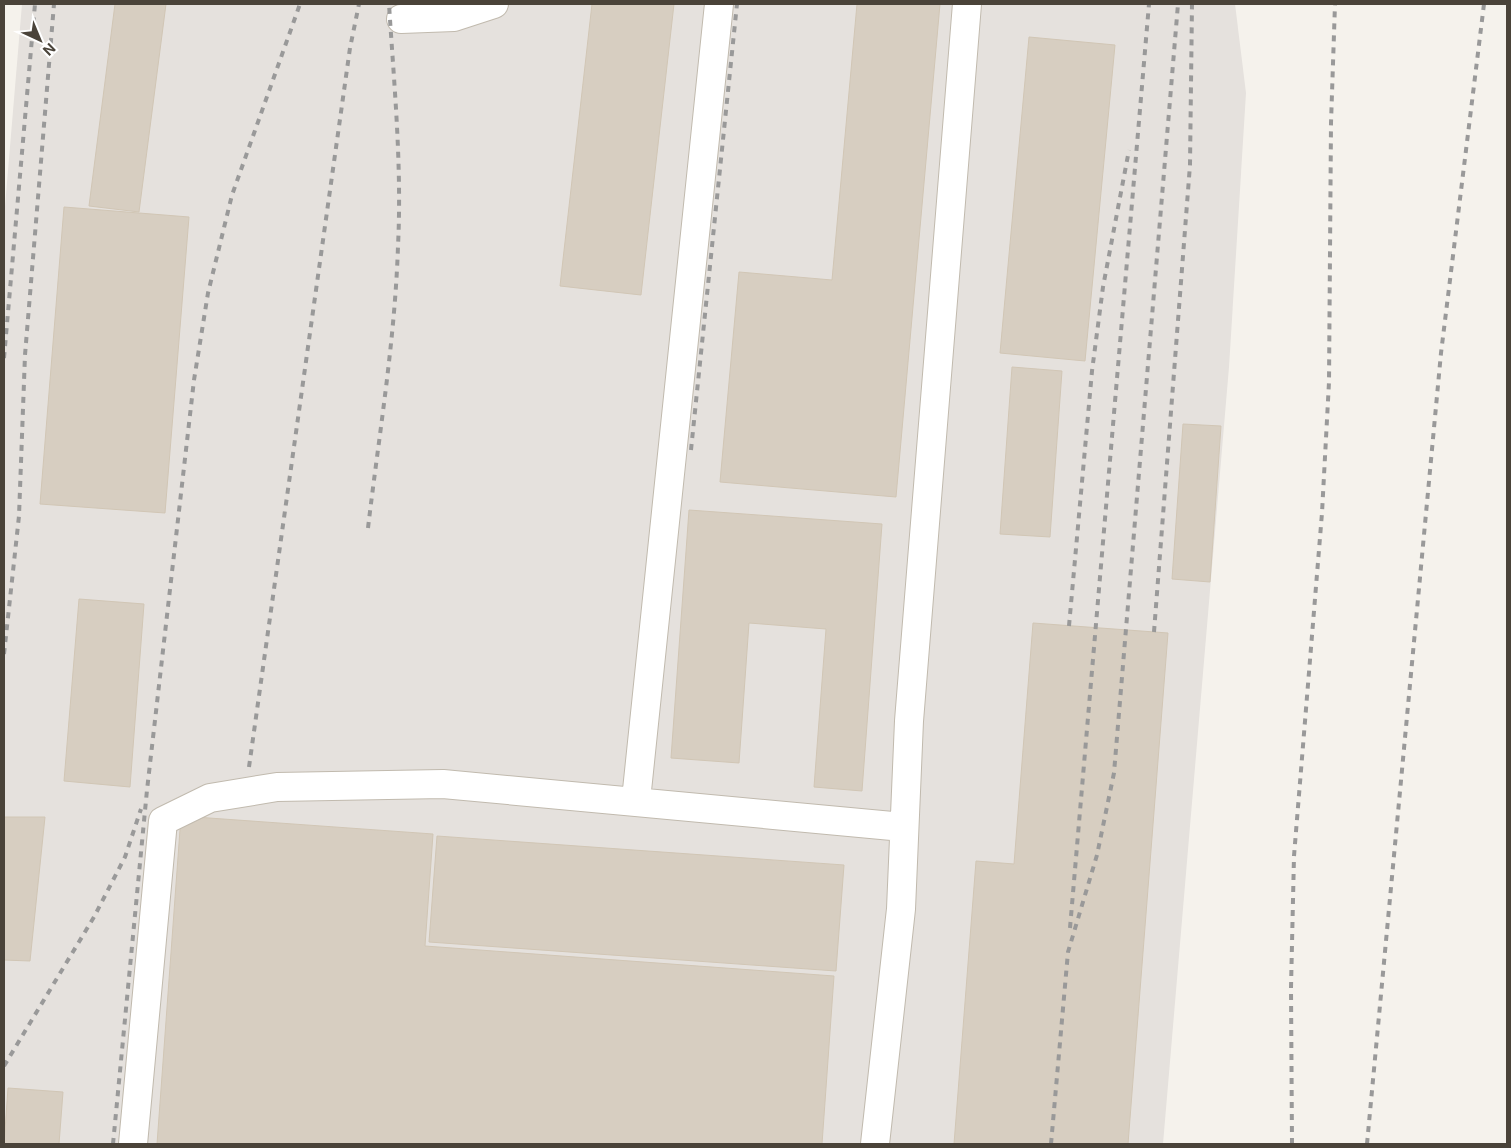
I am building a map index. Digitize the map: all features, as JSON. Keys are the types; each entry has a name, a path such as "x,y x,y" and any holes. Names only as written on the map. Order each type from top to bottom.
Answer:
{"lane":[{"path":"401,19 454,17 494,4"},
{"path":"636,800 719,4"},
{"path":"875,1144 901,910 903,827 909,721 967,4"},
{"path":"133,1144 163,822 210,798 277,787 443,784 636,800 903,827"}],"shaded area":[{"path":"22,4 1235,4 1246,93 1229,367 1163,1144 4,1144 4,218"}],"building":[{"path":"115,4 166,4 139,212 89,206"},
{"path":"592,4 674,4 641,295 560,286"},
{"path":"857,4 940,4 896,497 720,482 739,272 832,280"},
{"path":"1029,37 1115,45 1085,361 1000,353"},
{"path":"64,207 189,217 165,513 40,504"},
{"path":"1012,367 1062,371 1050,537 1000,534"},
{"path":"1183,424 1221,426 1210,582 1172,579"},
{"path":"689,510 882,524 862,791 814,787 826,629 749,623 739,763 671,758"},
{"path":"79,599 144,604 130,787 64,781"},
{"path":"1033,623 1168,633 1128,1144 954,1144 976,861 1014,864"},
{"path":"181,816 433,834 425,946 834,976 822,1144 157,1144"},
{"path":"4,817 45,817 30,961 4,960"},
{"path":"437,836 844,865 836,971 429,942"},
{"path":"8,1088 63,1092 59,1144 4,1144"}],"railway":[{"path":"4,358 35,4"},
{"path":"4,654 19,516 25,355 54,4"},
{"path":"113,1144 147,790 194,380 208,293 232,195 300,4"},
{"path":"249,767 350,48 359,4"},
{"path":"368,528 394,317 398,246 398,155 389,4"},
{"path":"691,450 737,4"},
{"path":"1070,928 1149,4"},
{"path":"1051,1144 1068,952 1097,855 1114,773 1178,4"},
{"path":"1154,632 1190,165 1192,4"},
{"path":"1292,1144 1291,988 1294,856 1322,513 1329,382 1331,123 1335,4"},
{"path":"1367,1144 1441,353 1484,4"},
{"path":"1069,626 1092,371 1103,287 1129,150"},
{"path":"4,1066 94,917 125,857 141,809"}]}
